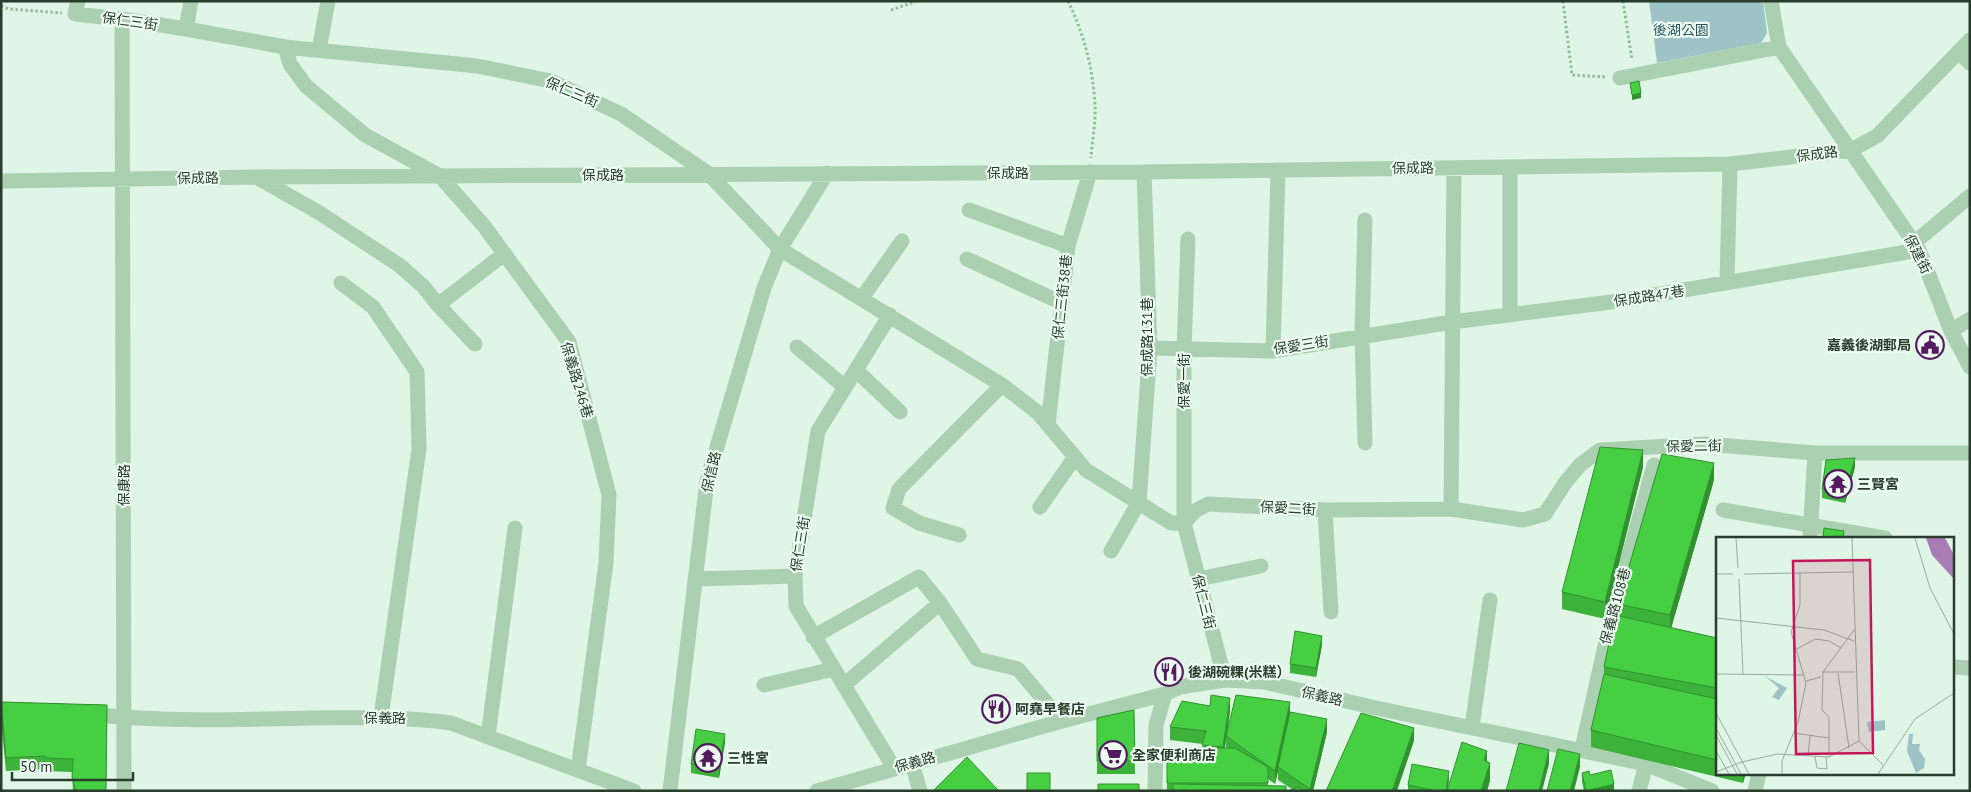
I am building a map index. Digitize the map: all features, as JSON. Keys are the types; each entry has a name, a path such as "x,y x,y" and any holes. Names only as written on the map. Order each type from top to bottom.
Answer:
{"street":[{"path":"186,29 190,1"},
{"path":"319,50 328,1"},
{"path":"1627,77 1779,47 1770,1"},
{"name":"保仁三街","path":"77,8 122,19 285,47 477,66 551,81 621,114 709,174 780,249 1002,385 1037,412 1086,470 1139,502"},
{"name":"保康路","path":"122,19 124,180 124,791"},
{"name":"保成路","path":"1,181 257,177 1144,172 1730,164 1851,150 1877,136 1970,40"},
{"name":"保義路246巷","path":"285,47 290,64 306,86 366,135 440,176 484,226 568,342 609,495 606,563 578,770"},
{"name":"保建街","path":"1779,47 1917,246 1951,331 1970,367"},
{"path":"1958,52 1970,64"},
{"path":"1727,283 1730,164"},
{"path":"1510,167 1510,315"},
{"path":"1451,509 1454,168"},
{"path":"1273,351 1278,170"},
{"name":"保仁三街38巷","path":"1048,425 1068,246 1090,172"},
{"name":"保成路131巷","path":"1139,502 1150,348 1144,172"},
{"name":"保信路","path":"670,791 706,481 764,288 780,249 826,174"},
{"path":"257,177 318,212 399,265 423,286 438,305 475,344"},
{"path":"1917,246 1970,196"},
{"path":"968,210 1068,246"},
{"path":"1365,220 1362,336 1365,443"},
{"name":"保愛一街","path":"1184,523 1184,349 1188,239"},
{"path":"862,298 902,241"},
{"name":"保成路47巷","path":"1452,322 1619,302 1917,246"},
{"path":"438,305 504,254"},
{"path":"967,259 1062,303"},
{"path":"341,283 374,307 417,372 420,449 381,717"},
{"name":"保仁三街","path":"890,315 818,431 795,576 796,606 894,768"},
{"path":"1951,331 1970,319"},
{"name":"保愛三街","path":"1150,348 1273,351 1452,322"},
{"path":"797,348 845,388"},
{"path":"856,370 900,412"},
{"path":"959,535 919,523 893,508 899,489 1002,385"},
{"name":"保愛二街","path":"1184,523 1195,511 1208,504 1326,510 1451,509 1522,520 1545,514 1565,483 1580,465 1600,450 1705,444 1815,453 1970,453"},
{"path":"1810,532 1815,453"},
{"path":"1040,507 1075,457"},
{"name":"保義路108巷","path":"1582,749 1610,624 1654,465"},
{"path":"1111,551 1139,502 1170,523 1184,523"},
{"path":"1326,510 1331,612"},
{"path":"1723,510 1810,532 1872,537"},
{"name":"保仁三街","path":"1184,523 1224,680"},
{"path":"488,737 515,528"},
{"path":"1199,579 1261,566"},
{"path":"695,579 795,576"},
{"path":"813,637 918,577 940,603 977,659 1018,669 1062,721"},
{"path":"1472,727 1490,600"},
{"path":"844,685 940,603"},
{"path":"1610,624 1628,628"},
{"path":"1954,667 1970,668"},
{"path":"764,685 834,669"},
{"name":"保義路","path":"817,791 1062,721 1165,694 1180,687 1224,680 1264,682 1582,749 1646,764 1712,791"},
{"path":"1155,791 1156,725 1165,694"},
{"name":"保義路","path":"77,713 125,718 240,720 420,718 451,723 634,791"},
{"path":"912,763 920,791"},
{"path":"1639,791 1646,764"},
{"path":"1755,791 1759,774"}],"path":[{"path":"891,10 917,1"},
{"path":"1068,1 1091,62 1096,106 1090,172"},
{"path":"1563,1 1572,75 1627,77 1623,1"},
{"path":"1,6 9,9 77,8"}],"green space":[{"name":"後湖公園","path":"1649,1 1763,1 1767,33 1761,43 1657,63"}],"building":[{"path":"1639,81 1641,93 1632,95 1630,83"},
{"path":"1600,447 1643,450 1605,602 1562,592"},
{"path":"1662,454 1714,463 1670,615 1618,604"},
{"name":"三賢宮","path":"1855,458 1845,494 1822,489 1826,460"},
{"path":"1824,528 1844,531 1843,537 1823,537"},
{"path":"1615,615 1716,638 1716,688 1604,667"},
{"path":"1295,631 1322,636 1316,668 1290,664"},
{"path":"1604,674 1716,699 1716,760 1591,730"},
{"path":"1211,695 1230,698 1223,747 1202,745 1206,731 1170,727 1182,701 1210,706"},
{"path":"1236,695 1290,702 1275,771 1226,736"},
{"path":"1,702 107,705 106,791 76,791 72,777 73,759 45,758 45,756 6,758"},
{"path":"1134,710 1135,761 1097,761 1097,718"},
{"path":"1290,712 1327,719 1310,789 1278,767"},
{"path":"1361,713 1414,728 1392,791 1326,791"},
{"name":"三性宮","path":"696,729 725,734 719,769 691,764"},
{"path":"1462,742 1487,751 1484,760 1490,763 1481,791 1447,791"},
{"path":"1519,743 1549,750 1539,791 1506,791"},
{"path":"1167,748 1235,748 1268,767 1268,783 1167,783"},
{"path":"1558,749 1580,754 1570,791 1547,791"},
{"path":"967,757 999,791 935,791 934,790"},
{"path":"1412,764 1449,771 1446,791 1408,785"},
{"path":"1611,770 1614,784 1586,791 1582,773 1589,771 1590,775"},
{"path":"1027,773 1050,773 1050,791 1027,791"},
{"path":"1098,784 1139,784 1139,791 1098,791"},
{"path":"1173,784 1286,786 1286,791 1173,791"},
{"path":"1299,787 1302,791 1288,791"}],"place":[{"name":"嘉義後湖郵局","path":"1930,345"},
{"name":"三賢宮","path":"1838,484"},
{"name":"後湖碗粿(米糕）","path":"1169,672"},
{"name":"阿堯早餐店","path":"996,709"},
{"name":"全家便利商店","path":"1113,755"},
{"name":"三性宮","path":"708,758"}]}
